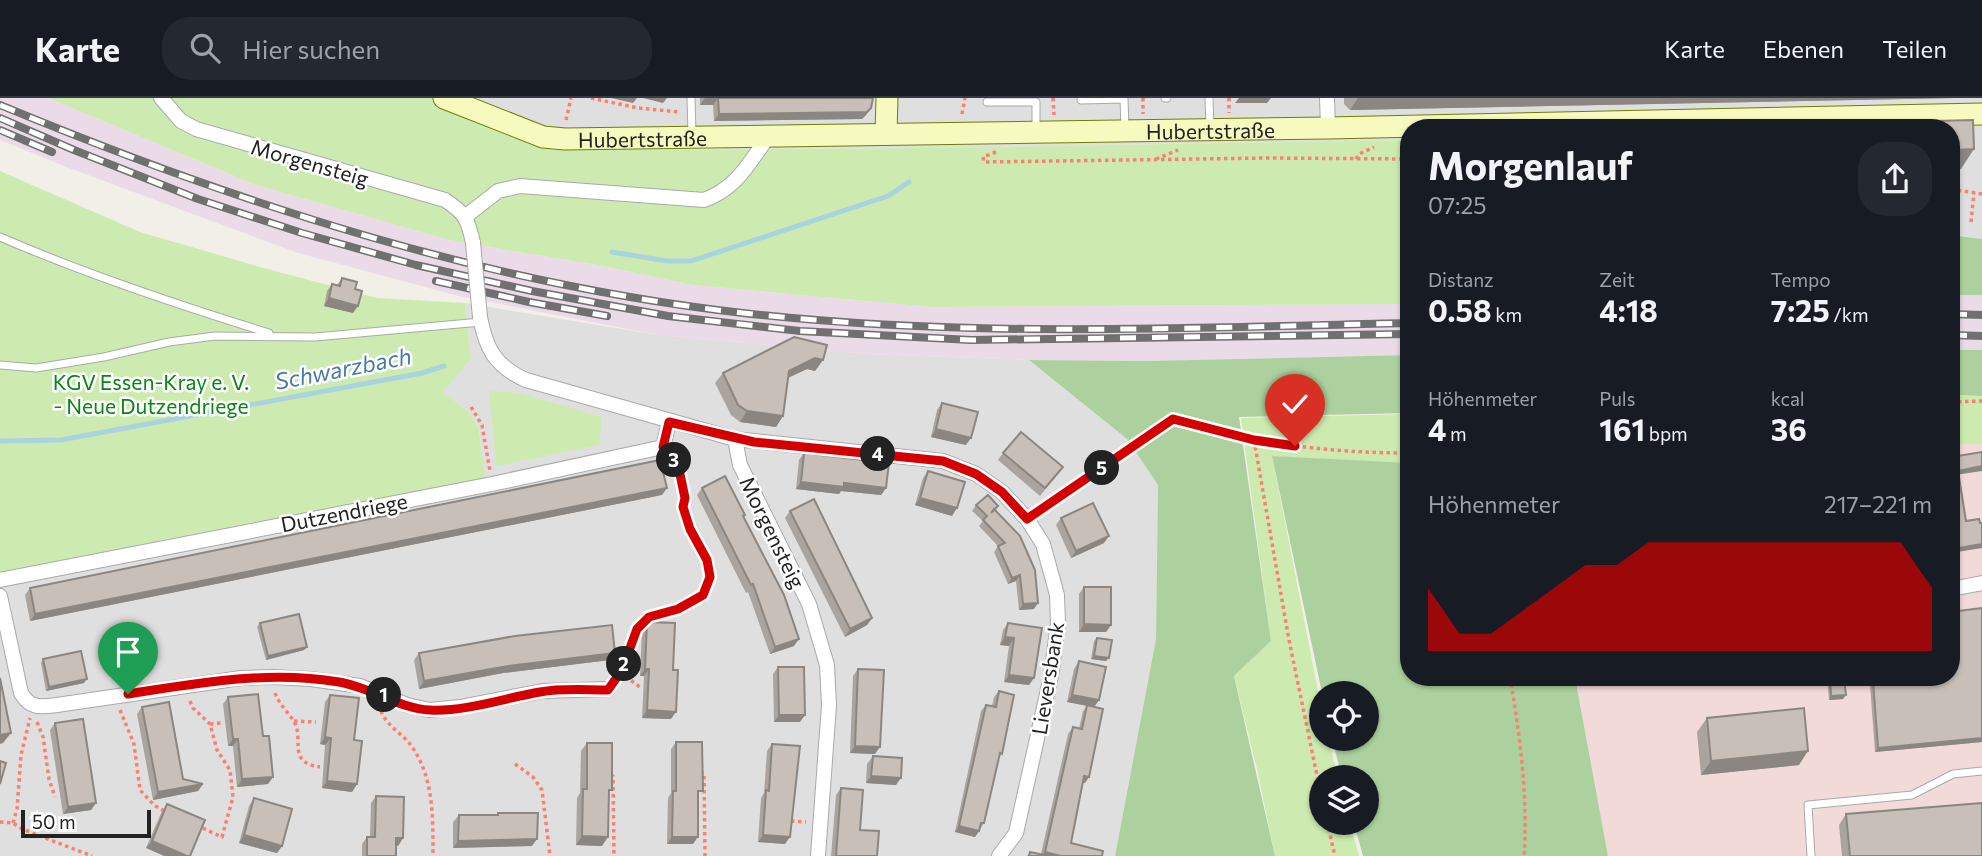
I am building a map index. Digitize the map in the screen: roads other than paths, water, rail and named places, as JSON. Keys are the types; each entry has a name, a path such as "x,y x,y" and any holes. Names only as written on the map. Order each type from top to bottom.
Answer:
{"street":[{"name":"Morgensteig","path":"161,98 181,121 196,129 445,200 466,216"},
{"name":"Hubertstraße","path":"444,98 543,137 555,139 1400,126"},
{"path":"886,134 887,98"},
{"path":"1327,98 1328,128"},
{"name":"Hubertstraße","path":"1748,119 1982,114"},
{"path":"735,439 514,375 490,353 481,320 473,243 466,216 498,191 520,186 704,200 721,194 738,178 768,137"},
{"name":"Dutzendriege","path":"0,580 492,484 663,447 669,422"},
{"name":"Morgensteig","path":"735,439 740,465 808,604 827,665 829,705 818,856"},
{"name":"Lieversbank","path":"735,439 954,464 976,474 1002,492 1027,519 1043,544 1057,595 1058,624 1051,676 1016,833 999,856"},
{"path":"1960,587 1982,583"},
{"path":"0,596 22,693 26,701 33,706 241,678 273,677 338,681 429,710 460,707 543,691 608,690"}],"lane":[{"path":"691,98 692,138"},
{"path":"1209,98 1210,129"},
{"path":"1081,100 1124,99 1125,130"},
{"path":"987,102 1035,102 1036,132"},
{"path":"0,237 58,262 154,297 276,335"},
{"path":"0,365 36,368 104,357 169,342 215,336 315,337 481,320"},
{"path":"1811,856 1808,806 1912,795 1953,774 1982,771"}],"waterway":[{"name":"Schwarzbach","path":"612,252 667,261 691,261 888,196 909,182"},
{"name":"Schwarzbach","path":"0,441 61,440 422,373 444,366"}],"railway":[{"path":"0,105 181,175 364,235 458,261 647,300 743,313 909,326 1159,329 1400,323"},
{"path":"0,118 198,199 302,233 416,265 532,291 668,316 800,331 971,340 1400,334"},
{"path":"0,130 52,152"},
{"path":"436,281 607,316"},
{"path":"1960,314 1982,315"},
{"path":"1960,335 1982,336"}],"park label":[{"name":"KGV Essen-Kray e. V. - Neue Dutzendriege","path":"151,393"}]}
